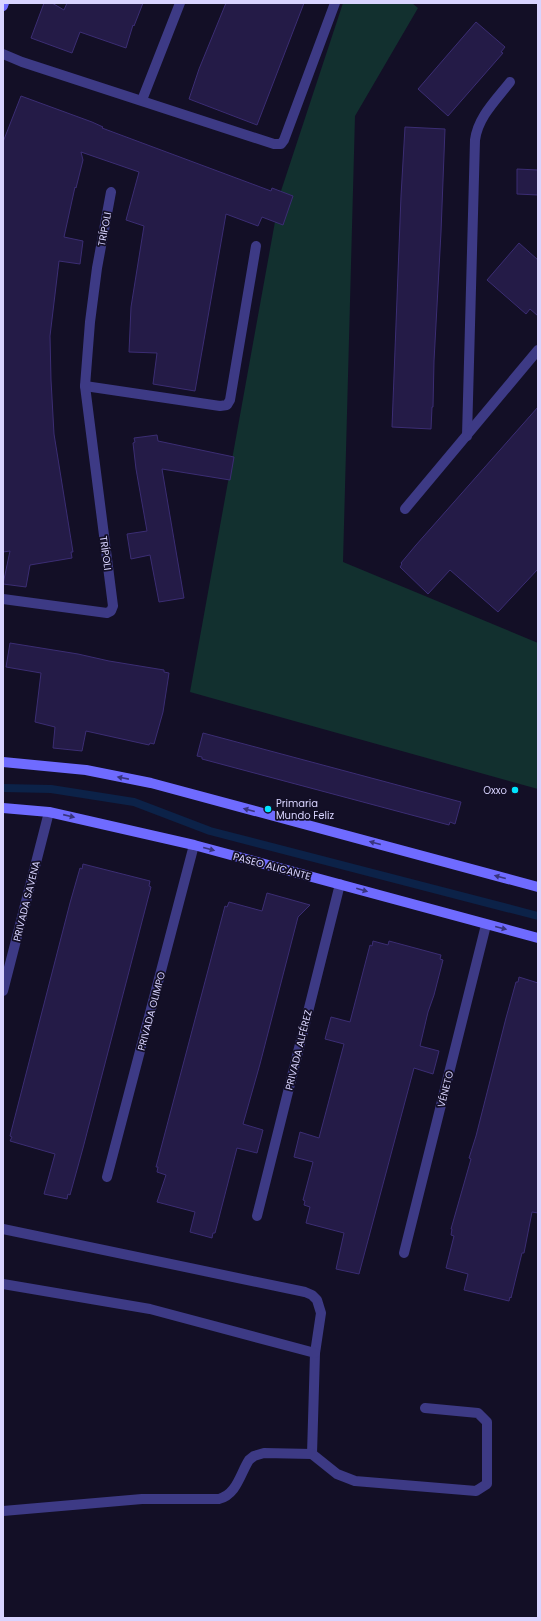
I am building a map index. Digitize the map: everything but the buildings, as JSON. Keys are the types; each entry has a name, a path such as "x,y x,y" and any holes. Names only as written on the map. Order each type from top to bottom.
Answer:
{"street":[{"path":"142,100 180,3"},
{"path":"3,54 22,62 274,144 281,144 284,140 335,3"},
{"path":"467,436 475,140 477,129 482,119 510,82"},
{"name":"TRÍPOLI","path":"3,599 107,613 111,611 113,606 85,386 90,322 97,268 111,192"},
{"path":"85,386 220,406 227,405 230,400 256,246"},
{"path":"405,509 538,350"},
{"path":"3,762 86,770 151,783 538,886"},
{"name":"PASEO ALICANTE","path":"3,808 49,812 194,845 538,938"},
{"name":"PRIVADA SAVENA","path":"3,991 49,812"},
{"name":"PRIVADA OLIMPO","path":"107,1177 194,845"},
{"name":"PRIVADA ALFÉREZ","path":"257,1216 340,884"},
{"name":"VÉNETO","path":"404,1253 486,925"},
{"path":"3,1229 305,1292 312,1295 317,1300 321,1313 315,1353 312,1454"},
{"path":"3,1284 150,1309 315,1353"},
{"path":"3,1511 142,1499 218,1499 230,1494 246,1464 254,1456 264,1453 312,1454 338,1474 355,1481 476,1491 487,1484 487,1422 478,1413 425,1408"}],"green space":[{"path":"343,3 412,3 418,8 355,116 343,562 538,643 538,789 190,692 280,194"}],"waterway":[{"path":"3,788 51,789 134,802 210,831 538,916"}],"place":[{"name":"Oxxo","path":"515,790"},
{"name":"Primaria Mundo Feliz","path":"268,809"}]}
